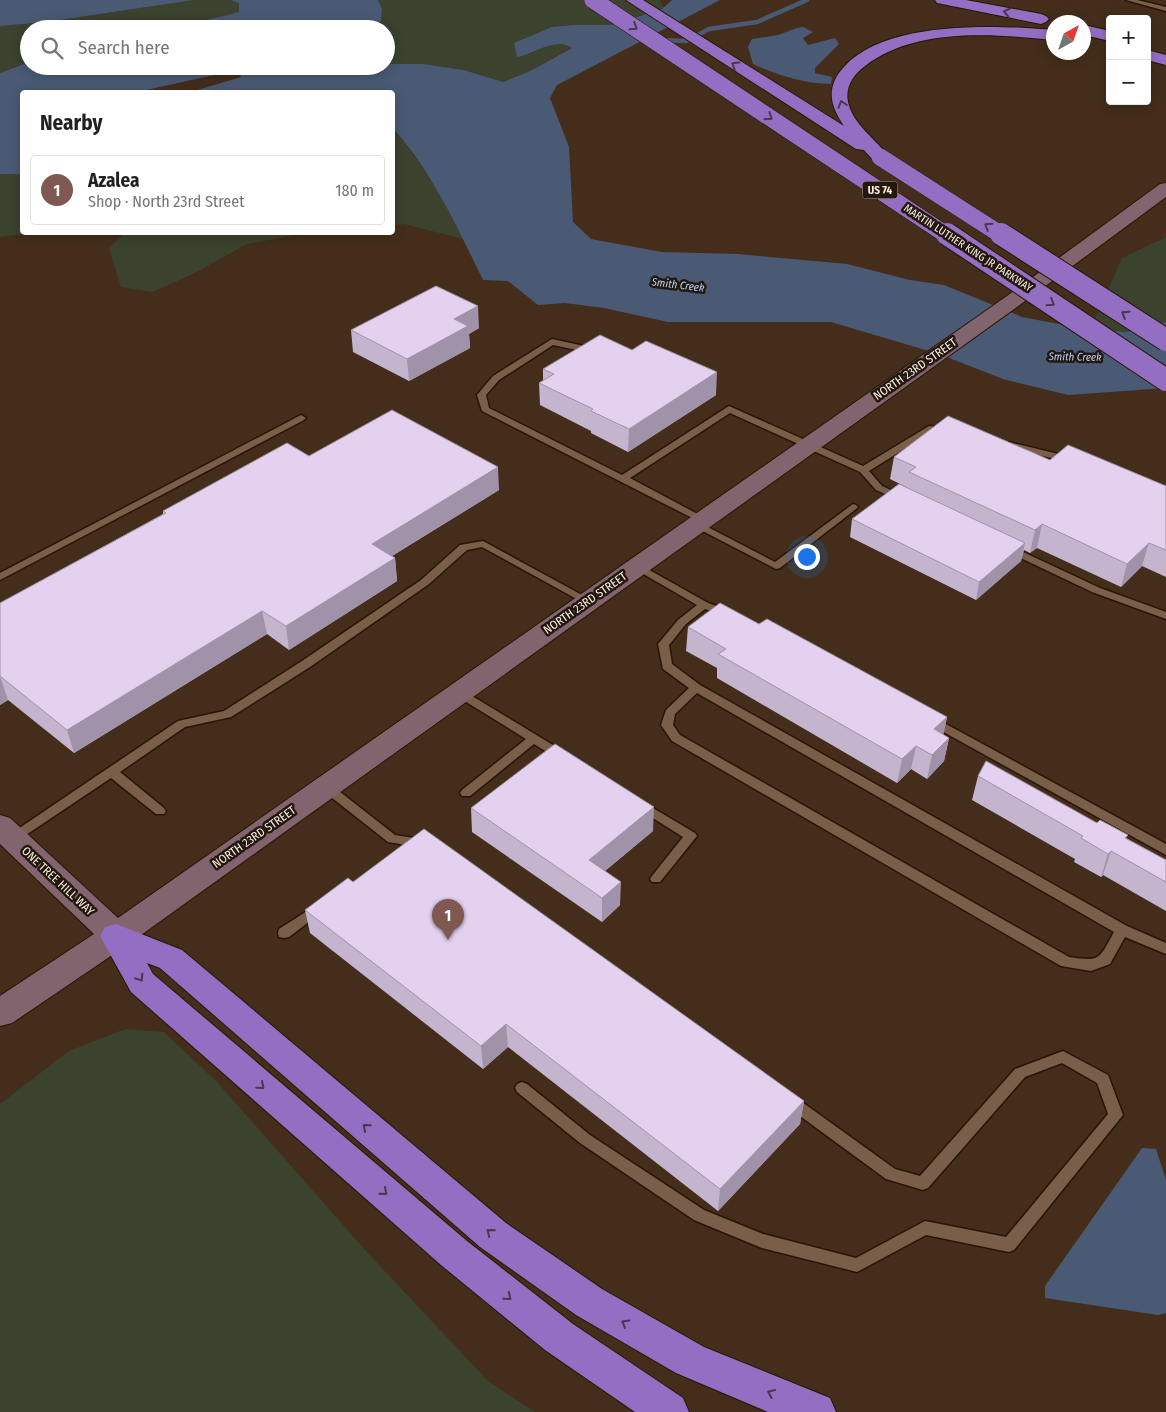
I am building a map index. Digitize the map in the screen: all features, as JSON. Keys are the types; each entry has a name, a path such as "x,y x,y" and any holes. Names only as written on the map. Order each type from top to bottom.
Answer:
{"highway":[{"name":"MARTIN LUTHER KING JR PARKWAY","path":"594,0 1166,380"},
{"name":"US 74","path":"633,0 1166,340"},
{"path":"942,0 1046,20"},
{"path":"880,157 850,121 840,104 839,89 845,76 858,62 899,43 924,37 952,33 1005,31 1046,34"},
{"path":"1091,32 1106,35"},
{"path":"1091,41 1106,44"},
{"path":"1151,48 1166,53"},
{"path":"1151,56 1166,60"},
{"path":"116,936 142,983 454,1253 559,1337 669,1412"},
{"path":"116,936 171,959 493,1235 589,1302 690,1360 816,1412"}],"main road":[{"name":"NORTH 23RD STREET","path":"0,1013 116,936 1014,300 1166,188"},
{"name":"ONE TREE HILL WAY","path":"5,833 116,936"}],"lane":[{"path":"1129,0 1166,9"},
{"path":"586,349 552,342 496,378 481,395 485,409 622,479 776,566 853,507"},
{"path":"622,479 729,409 863,470 878,488 913,504"},
{"path":"0,577 301,418"},
{"path":"863,470 932,428 956,433"},
{"path":"1001,443 1076,460"},
{"path":"5,833 112,772 182,724 227,714 306,664 425,582 464,547 483,544 588,601"},
{"path":"1000,545 1096,590 1166,616"},
{"path":"637,566 704,605 740,618"},
{"path":"704,605 682,622 663,644 667,666 696,688 1122,930 1166,949"},
{"path":"696,688 670,713 667,725 676,738 1066,962 1091,966 1105,960 1122,930"},
{"path":"459,692 575,764"},
{"path":"923,716 1166,850"},
{"path":"466,793 533,739"},
{"path":"112,772 160,811"},
{"path":"326,787 392,839 439,844"},
{"path":"633,800 692,836 656,879"},
{"path":"394,853 410,841"},
{"path":"284,933 331,899"},
{"path":"522,1088 586,1139 699,1215 762,1241 857,1265 925,1228 1009,1245 1116,1115 1103,1079 1063,1057 1020,1074 923,1183 891,1174 778,1092"}],"green space":[{"path":"194,0 230,0 239,3 239,12 207,20 59,20"},
{"path":"378,0 660,0 664,8 611,25 552,27 527,55 555,44 572,47 530,71 503,82 464,70 423,64 395,64 395,20 381,20 382,9"},
{"path":"20,24 20,65 0,73 0,26"},
{"path":"395,132 432,181 463,239 404,224 395,225"},
{"path":"0,174 20,174 20,234 0,237"},
{"path":"122,235 294,235 247,244 191,275 152,292 121,287 109,248"},
{"path":"1166,237 1166,322 1125,332 1091,328 1122,258"},
{"path":"125,1029 164,1032 218,1083 366,1251 488,1381 535,1412 0,1412 0,1104 69,1051"}],"water":[{"path":"0,0 194,0 59,20 20,20 20,24 0,26"},
{"path":"230,0 378,0 382,9 381,20 207,20 239,12 239,3"},
{"name":"Smith Creek","path":"672,0 720,0 557,85 550,98 569,147 573,222 591,239 662,252 738,254 847,264 910,280 944,285 1022,317 1059,324 1125,332 1166,322 1166,388 1068,395 1003,379 939,354 831,322 668,322 604,308 565,303 538,305 508,281 483,280 432,181 395,131 395,90 198,90 241,77 240,75 395,75 395,64 423,64 464,70 503,82 530,71 572,48 566,45 552,45 517,57 514,43 552,27 611,25 662,9"},
{"path":"803,27 813,32 803,38 808,45 835,38 839,44 815,68 815,73 832,77 831,84 791,78 753,64 748,47 752,39 778,35"},
{"path":"20,65 20,75 214,75 146,90 20,90 20,174 0,174 0,73"},
{"path":"1142,1148 1156,1149 1166,1180 1166,1313 1158,1315 1045,1298 1045,1286"}],"building":[{"path":"436,286 478,306 454,319 468,326 407,359 351,330"},
{"path":"600,335 632,350 646,341 717,372 629,429 539,383 554,374 543,369"},
{"path":"392,410 498,467 372,544 395,558 286,626 262,611 67,730 0,676 0,603 166,513 163,511 287,443 309,456"},
{"path":"948,416 1050,460 1068,445 1166,486 1166,550 1149,543 1127,564 1042,524 1035,530 909,472 916,467 894,457"},
{"path":"899,484 1025,543 979,582 852,519"},
{"path":"720,603 759,624 767,619 947,717 934,729 949,738 932,755 916,746 902,759 718,654 726,649 688,627"},
{"path":"555,744 654,807 589,860 621,882 602,898 471,808"},
{"path":"986,761 1097,823 1100,820 1128,835 1125,838 1166,860 1166,882 1111,851 1108,854 1081,838 1083,836 978,776"},
{"path":"424,829 804,1101 720,1189 506,1024 481,1046 305,910 348,878 353,882"}],"waterway":[{"path":"660,40 686,41 709,29 757,22 807,0"}],"place":[{"name":"Azalea","path":"448,940"}]}
